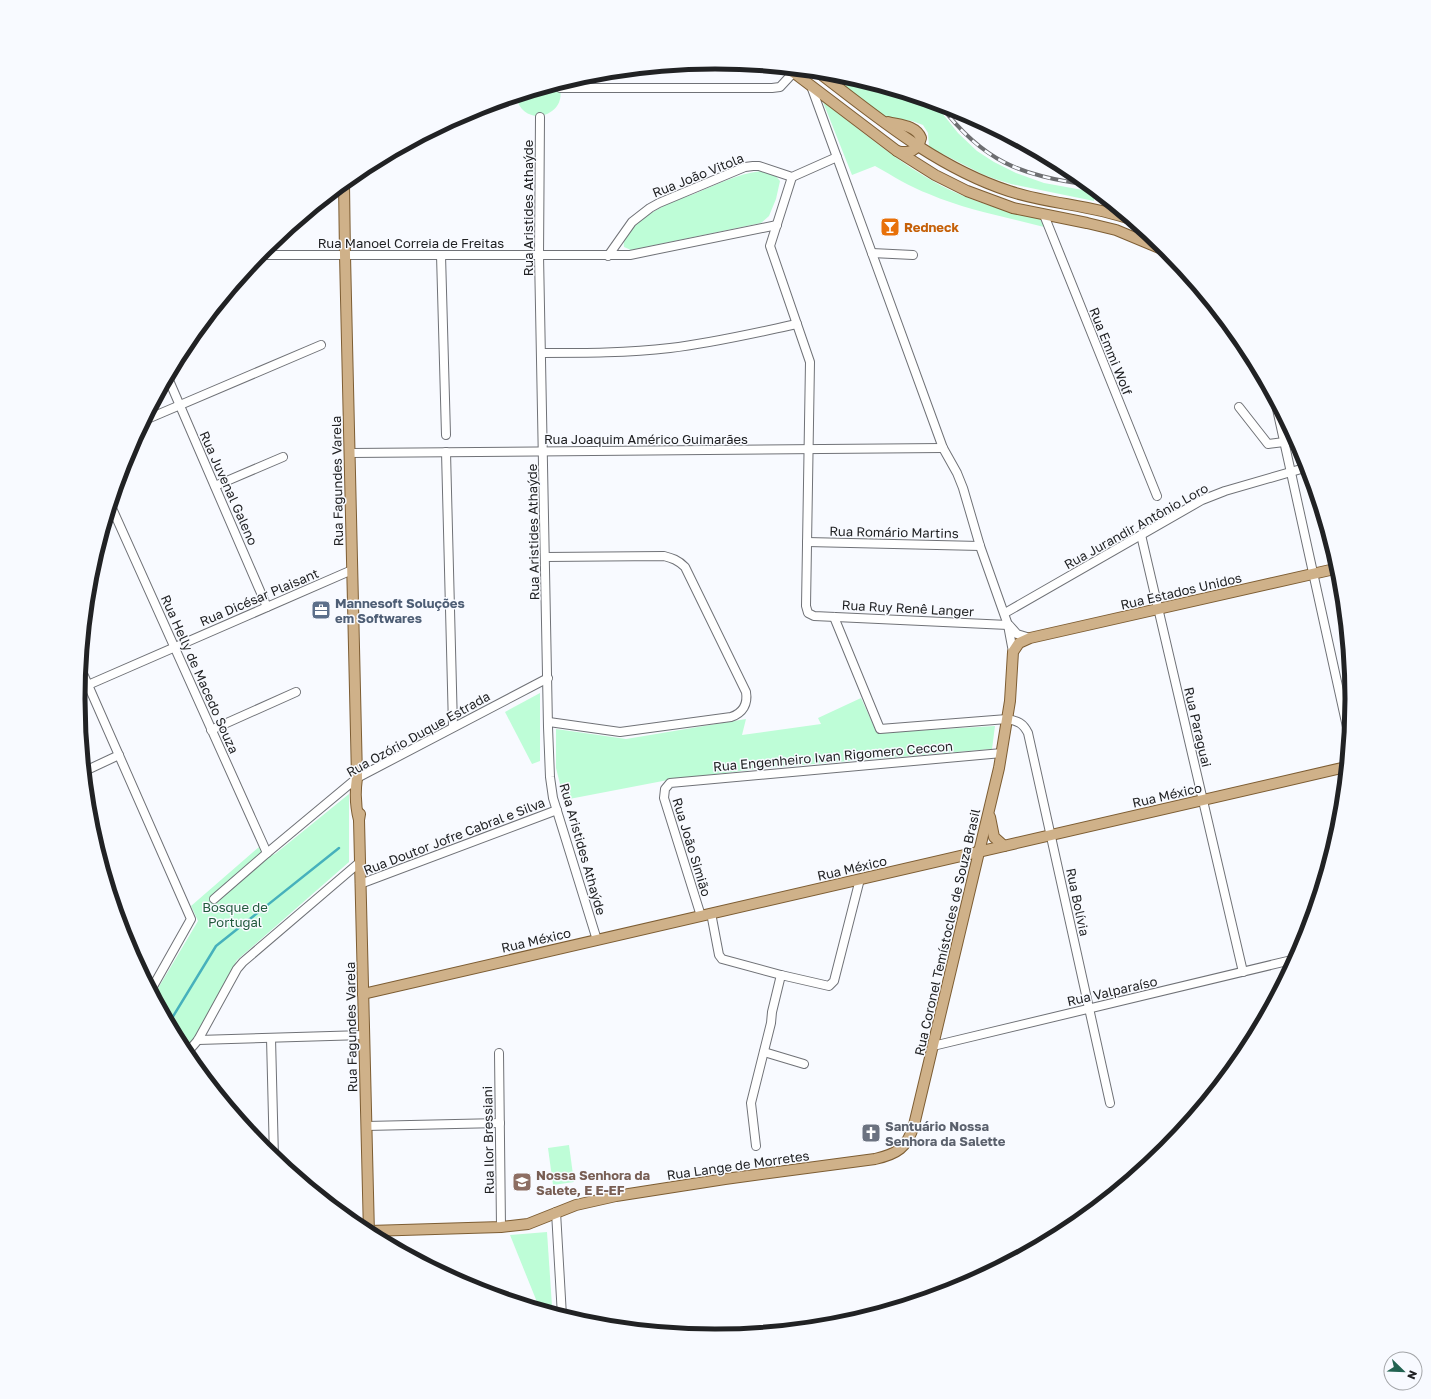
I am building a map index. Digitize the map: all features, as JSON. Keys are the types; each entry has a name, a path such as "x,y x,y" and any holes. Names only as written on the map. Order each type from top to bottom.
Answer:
{"main road":[{"path":"795,74 897,151 935,175 972,193 1013,208 1103,226 1151,245"},
{"path":"831,80 918,147 961,172 1010,192 1095,209 1120,216"},
{"path":"897,151 905,153 918,147"},
{"name":"Rua Fagundes Varela","path":"344,190 358,778 356,788 356,808 359,820 368,1226"},
{"name":"Rua Estados Unidos","path":"1013,652 1019,643 1030,638 1333,569"},
{"name":"Rua Coronel Temístocles de Souza Brasil","path":"902,1148 911,1134 914,1125 989,811 1008,719 1013,652"},
{"name":"Rua México","path":"363,994 1342,768"},
{"path":"989,811 992,833 994,837 1004,846"},
{"name":"Rua Lange de Morretes","path":"377,1232 501,1227 528,1224 576,1204 616,1196 718,1180 875,1159 902,1148"}],"street":[{"path":"561,88 772,88 780,87 790,73"},
{"path":"811,86 943,448 962,484 980,546 1005,613 1013,652"},
{"name":"Rua Aristides Athaýde","path":"540,117 541,353 550,777 553,798 597,940"},
{"path":"807,542 810,362 770,246 792,177 837,157"},
{"name":"Rua João Vitola","path":"608,256 632,222 640,214 659,203 745,167 753,166 792,177"},
{"name":"Rua Emmi Wolf","path":"1044,215 1157,496"},
{"name":"Rua Manoel Correia de Freitas","path":"269,255 608,256 635,254 777,225"},
{"path":"872,253 913,255"},
{"path":"441,255 446,435"},
{"path":"541,353 625,352 669,348 713,341 797,324"},
{"path":"152,417 321,345"},
{"name":"Rua Juvenal Galeno","path":"170,383 267,607"},
{"path":"1239,407 1268,444 1284,442"},
{"path":"1278,416 1346,720"},
{"name":"Rua Joaquim Américo Guimarães","path":"350,453 943,448"},
{"path":"446,452 453,727"},
{"path":"215,486 283,457"},
{"name":"Rua Jurandir Antônio Loro","path":"1005,613 1140,535 1214,495 1302,469"},
{"name":"Rua Helly de Macedo Souza","path":"114,512 267,853"},
{"name":"Rua Paraguai","path":"1140,535 1243,972"},
{"name":"Rua Romário Martins","path":"807,542 980,546"},
{"name":"Rua Ruy Renê Langer","path":"807,542 806,606 808,613 814,616 1008,625"},
{"path":"545,557 664,556 679,561 684,567 746,692 747,698 746,704 742,711 731,717 630,731 610,732 548,722"},
{"name":"Rua Dicésar Plaisant","path":"88,685 352,570"},
{"path":"834,617 880,729 1008,719"},
{"path":"1008,625 1017,634 1030,638"},
{"name":"Rua Ozório Duque Estrada","path":"214,899 358,778 548,678"},
{"path":"85,679 191,919 154,985"},
{"path":"212,730 296,692"},
{"name":"Rua Bolívia","path":"1008,719 1022,723 1028,733 1110,1103"},
{"name":"Rua Engenheiro Ivan Rigomero Ceccon","path":"666,786 673,782 1002,752"},
{"path":"89,769 119,756"},
{"name":"Rua João Simião","path":"666,786 664,798 700,916"},
{"name":"Rua Doutor Jofre Cabral e Silva","path":"360,884 557,810"},
{"path":"190,1049 198,1040 239,965 360,862"},
{"path":"711,913 719,955 722,959 826,987 834,981 860,879"},
{"name":"Rua Valparaíso","path":"933,1046 1289,961"},
{"path":"756,1146 751,1103 781,975"},
{"path":"198,1040 364,1035"},
{"path":"271,1038 274,1149"},
{"path":"764,1052 804,1064"},
{"name":"Rua Ilor Bressiani","path":"499,1053 501,1227"},
{"path":"366,1126 500,1123"},
{"path":"556,1212 562,1311"}],"green space":[{"path":"835,80 879,90 940,110 958,133 977,151 994,162 1016,173 1044,183 1088,191 1094,195 1094,201 1011,184 982,174 929,147 928,133 923,125 912,121 886,118"},
{"path":"559,88 561,94 559,103 553,110 546,114 537,116 528,114 521,108 518,101"},
{"path":"823,102 909,167 924,176 952,191 977,201 1041,219 1044,227 972,209 943,200 915,188 875,166 852,175"},
{"path":"761,171 774,174 780,181 776,199 769,216 761,223 631,250 624,247 624,242 627,236 636,224 664,206 727,180 752,172"},
{"path":"540,693 540,761 532,764 505,712"},
{"path":"861,698 877,733 995,726 992,749 767,768 668,780 564,800 556,768 556,729 626,739 746,719 742,735 821,724 818,718"},
{"name":"Bosque de Portugal","path":"349,794 349,862 237,960 193,1041 188,1046 169,1015 157,991 198,921 191,906 259,847 262,853 269,856 275,854"},
{"path":"569,1145 574,1182 553,1185 548,1148"},
{"path":"547,1232 552,1306 544,1307 538,1305 510,1235"}],"waterway":[{"path":"171,1019 216,946 339,848"}],"railway":[{"path":"947,113 972,140 988,153 1005,163 1042,176 1077,183"}],"place":[{"name":"Redneck","path":"890,227"},
{"name":"Mannesoft Soluções em Softwares","path":"321,610"},
{"name":"Santuário Nossa Senhora da Salette","path":"871,1133"},
{"name":"Nossa Senhora da Salete, E E-EF","path":"522,1182"}]}
